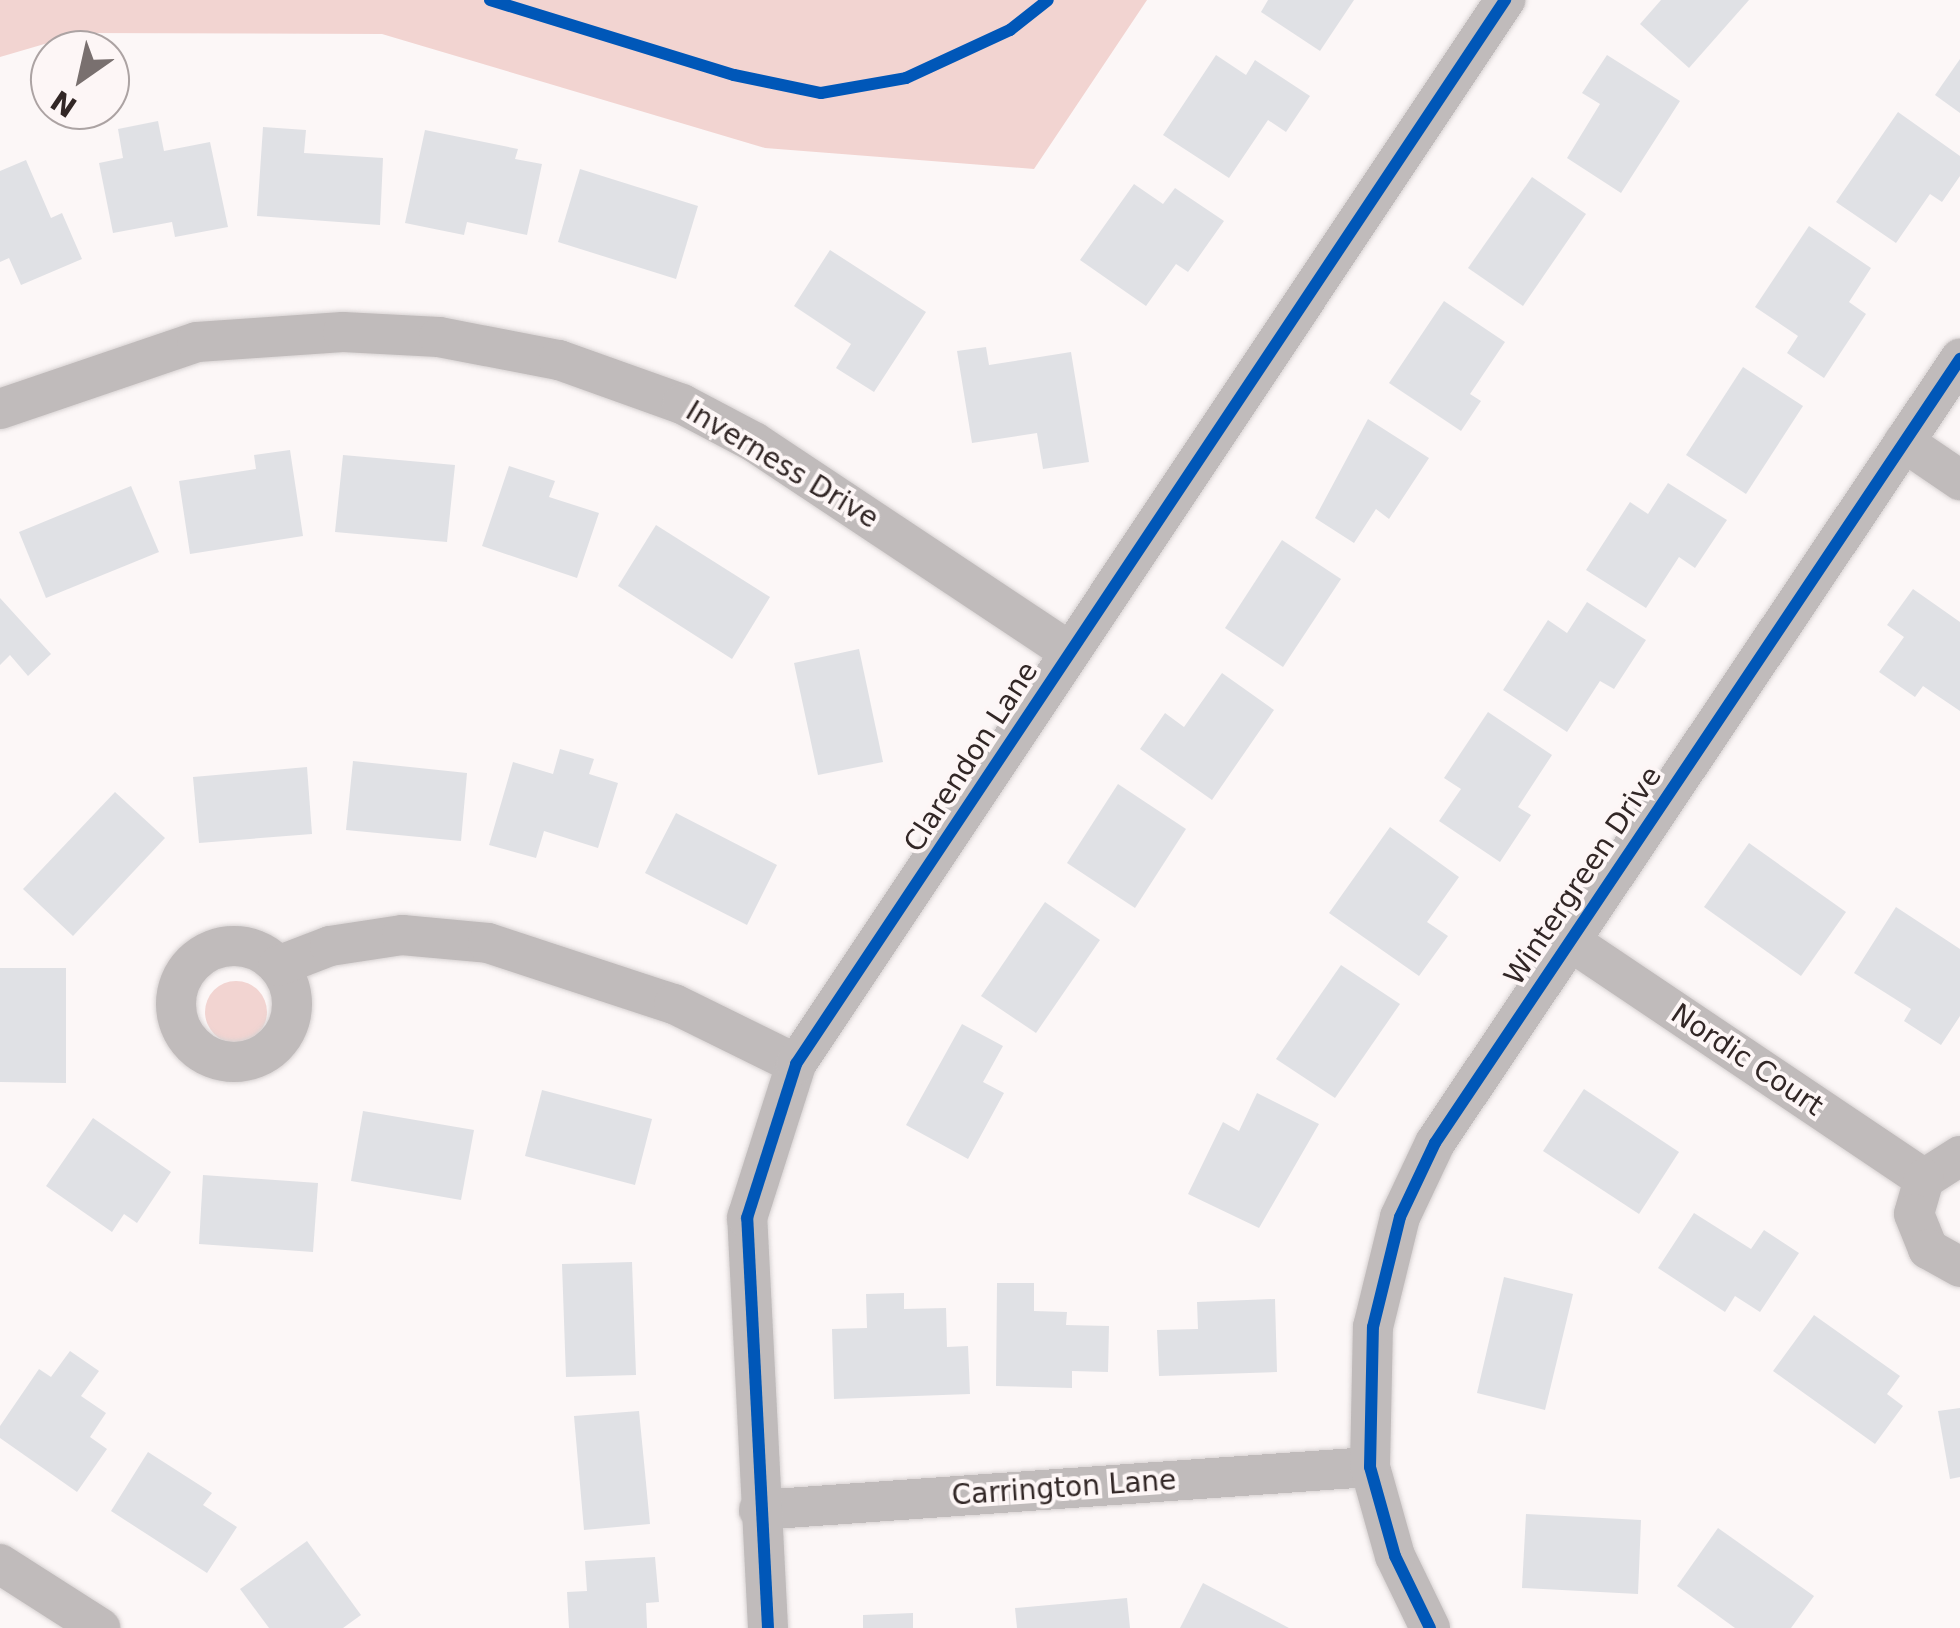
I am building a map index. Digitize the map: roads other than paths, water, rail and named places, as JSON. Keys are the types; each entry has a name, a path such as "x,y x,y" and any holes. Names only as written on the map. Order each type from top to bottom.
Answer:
{"street":[{"name":"Clarendon Lane","path":"768,1628 747,1218 796,1064 1505,0"},
{"name":"Inverness Drive","path":"0,410 197,342 343,332 438,337 559,360 682,404 754,442 1069,650"},
{"name":"Wintergreen Drive","path":"1430,1628 1395,1556 1370,1467 1373,1327 1400,1217 1436,1143 1960,359"},
{"path":"1904,442 1960,480"},
{"path":"278,966 330,946 402,935 488,943 674,1004 796,1064"},
{"name":"Nordic Court","path":"1570,941 1924,1178"},
{"path":"1960,1156 1924,1178 1916,1195 1918,1233 1928,1248 1960,1267"},
{"name":"Carrington Lane","path":"759,1510 1370,1467"},
{"path":"0,1564 100,1628"}]}
